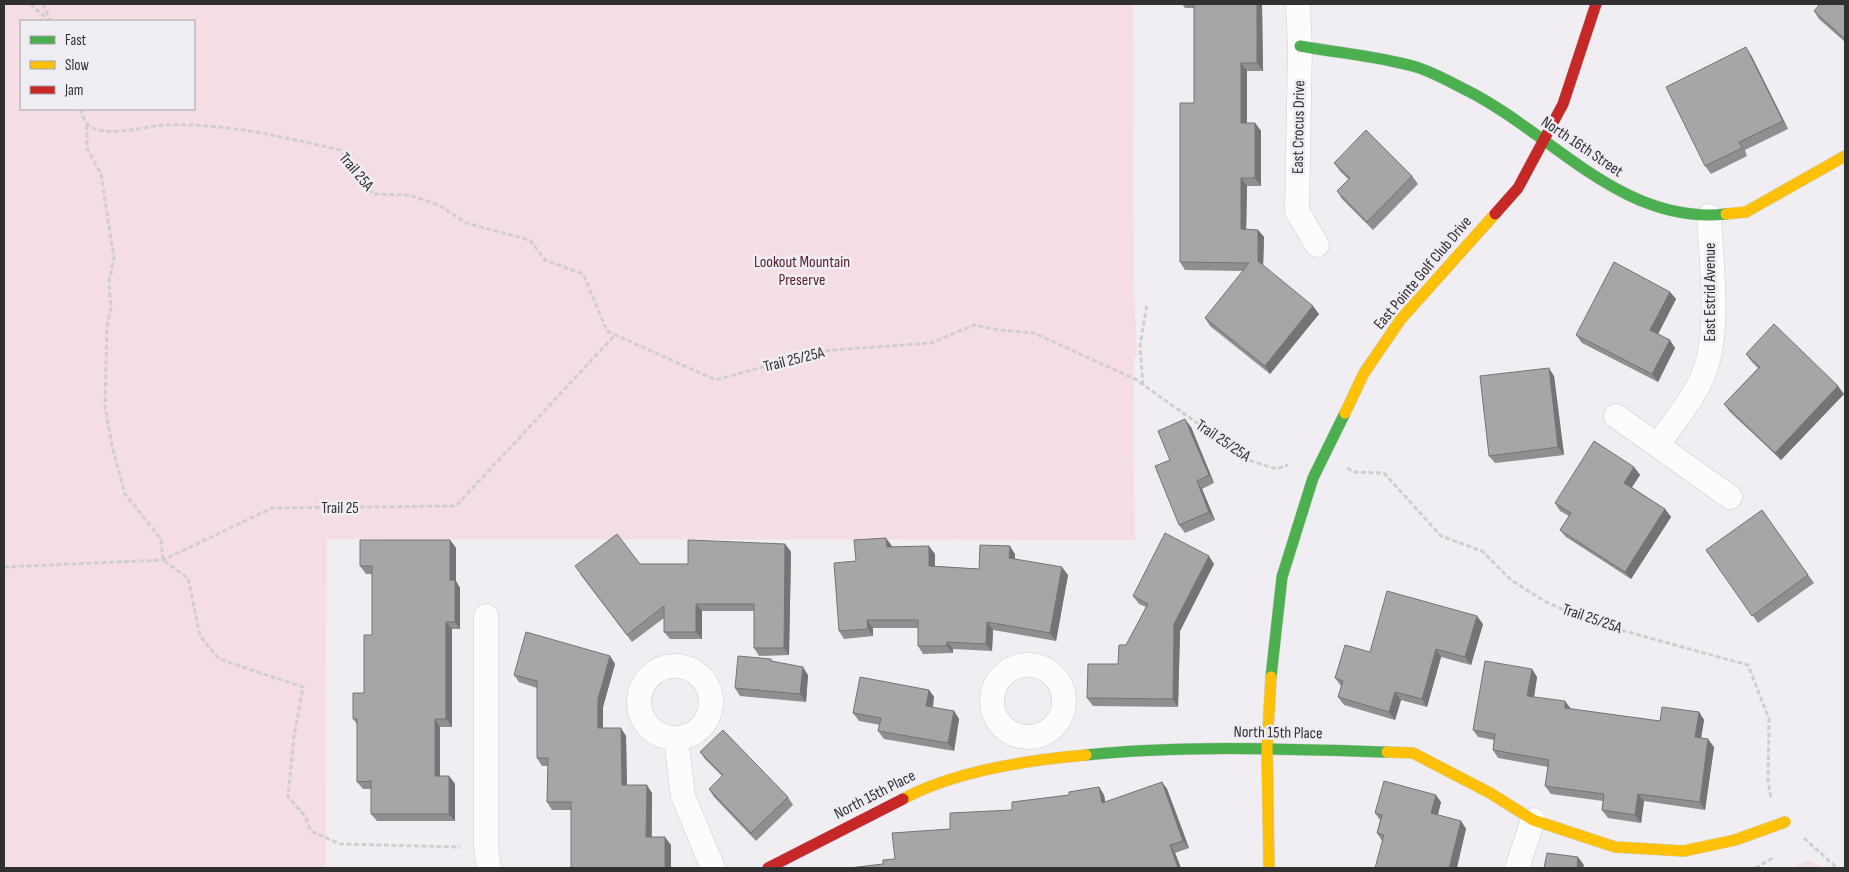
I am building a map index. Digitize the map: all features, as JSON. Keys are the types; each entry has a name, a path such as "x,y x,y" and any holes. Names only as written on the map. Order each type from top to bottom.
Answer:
{"street":[{"name":"East Crocus Drive","path":"1298,4 1300,46 1297,211 1317,245"},
{"name":"East Pointe Golf Club Drive","path":"1269,868 1267,748 1274,645 1282,577 1313,478 1340,418 1374,358 1401,319 1518,188 1563,104 1596,4"},
{"name":"North 16th Street","path":"1300,46 1417,67 1470,92 1544,140 1588,174 1624,194 1672,212 1708,216 1746,212 1845,156"},
{"name":"East Estrid Avenue","path":"1658,445 1696,388 1705,370 1711,346 1711,257 1708,216"},
{"path":"1616,416 1730,497"},
{"path":"486,616 487,858"},
{"path":"676,738 683,796 713,868"},
{"name":"North 15th Place","path":"768,868 927,786 1036,748 1123,751 1267,748 1413,753 1490,794 1533,820 1615,847 1684,851 1735,840 1785,822"},
{"path":"1517,868 1533,820"}],"path":[{"path":"30,4 49,20"},
{"path":"43,4 50,20"},
{"path":"80,110 88,125 87,148 101,174 114,258 109,282 111,308 107,326 105,406 112,446 126,494 161,539 163,560 188,578 200,636 219,659 303,687 294,736 288,797 305,816 311,831 340,844 487,858"},
{"name":"Trail 25A","path":"88,125 95,129 132,130 166,125 240,130 340,150 373,194 409,196 439,205 466,223 530,240 545,260 583,274 606,331 614,336"},
{"path":"1143,385 1140,346 1147,304"},
{"name":"Trail 25/25A","path":"614,336 716,380 821,351 931,344 974,325 999,330 1034,333 1134,379 1251,461 1276,469 1324,454 1354,472 1384,473 1441,536 1482,551 1511,580 1546,602 1595,623 1748,665 1769,720 1768,781 1772,799"},
{"name":"Trail 25","path":"4,567 163,560 272,508 456,506 614,336"},
{"path":"1799,834 1837,868"}],"green space":[{"name":"Lookout Mountain Preserve","path":"4,4 1133,4 1134,278 1137,357 1134,357 1135,540 327,539 326,868 4,868"},
{"path":"1809,860 1824,868 1791,868"}],"building":[{"path":"1194,4 1257,4 1257,63 1241,63 1241,123 1255,123 1255,178 1241,178 1241,229 1258,230 1258,261 1313,306 1265,366 1205,318 1249,263 1180,262 1180,103 1194,103"},
{"path":"1820,4 1845,4 1845,39 1814,11"},
{"path":"1746,47 1783,121 1739,142 1742,148 1705,166 1666,87"},
{"path":"1366,130 1412,176 1367,222 1337,191 1350,178 1334,163"},
{"path":"1614,262 1670,292 1650,330 1670,340 1652,374 1576,335"},
{"path":"1774,324 1838,386 1775,453 1724,404 1760,367 1746,354"},
{"path":"1549,368 1558,447 1489,456 1480,376"},
{"path":"1185,419 1209,475 1197,481 1209,512 1179,525 1155,466 1170,460 1158,431"},
{"path":"1594,441 1634,467 1624,483 1665,509 1625,572 1560,530 1571,513 1555,503"},
{"path":"1762,510 1808,575 1752,616 1706,550"},
{"path":"1165,533 1209,556 1174,624 1173,699 1087,698 1088,664 1118,664 1119,645 1126,645 1148,604 1133,596"},
{"path":"617,534 640,564 688,564 688,540 785,544 784,648 754,648 754,604 696,604 696,632 664,632 664,606 627,635 575,566"},
{"path":"886,538 887,547 929,546 929,566 979,569 980,545 1010,546 1009,558 1062,567 1050,633 987,622 986,644 947,642 947,646 918,646 918,620 867,620 868,629 839,631 834,563 856,561 854,540"},
{"path":"360,540 450,540 450,580 455,580 455,622 446,622 446,719 435,719 435,776 449,776 449,814 371,814 371,781 357,782 357,719 353,719 353,693 364,693 364,635 372,635 372,566 360,566"},
{"path":"1387,591 1477,616 1465,657 1436,649 1422,699 1395,692 1389,712 1338,697 1343,681 1335,678 1345,645 1370,652"},
{"path":"526,632 610,656 598,699 598,728 621,728 622,785 647,785 646,837 665,837 665,868 571,868 571,802 547,802 548,758 537,758 537,681 514,675"},
{"path":"738,656 771,659 771,661 803,667 800,694 735,688"},
{"path":"1485,661 1532,669 1527,696 1565,701 1565,708 1660,721 1662,707 1699,712 1695,737 1708,739 1700,802 1638,794 1635,815 1602,810 1604,794 1545,786 1549,760 1493,750 1495,734 1473,730"},
{"path":"860,677 929,690 926,706 954,711 948,743 878,731 881,718 853,713"},
{"path":"723,730 788,797 751,833 709,789 723,775 700,752"},
{"path":"1384,781 1436,795 1431,813 1461,821 1449,868 1375,868 1384,835 1377,833 1382,815 1375,813"},
{"path":"1162,782 1183,841 1170,845 1178,868 849,868 883,864 883,860 895,859 892,833 950,829 950,813 1012,810 1012,802 1069,795 1069,792 1099,787 1102,803"},
{"path":"1547,853 1578,857 1577,868 1544,868"}],"traffic: fast":[{"path":"1300,46 1388,60 1429,72 1499,109 1590,173 1621,191 1654,205 1689,214 1726,214"},
{"path":"1271,677 1282,577 1313,478 1345,413"},
{"path":"1086,755 1199,749 1387,752"}],"traffic: slow":[{"path":"1726,214 1746,212 1845,156"},
{"path":"1345,413 1364,373 1401,319 1495,214"},
{"path":"1269,868 1267,748 1271,677"},
{"path":"1387,752 1413,753 1490,793 1533,820 1615,847 1684,851 1735,840 1785,822"},
{"path":"903,799 945,781 992,769 1040,760 1086,755"}],"traffic: jam":[{"path":"1495,214 1518,188 1563,104 1596,4"},
{"path":"768,868 903,799"}]}
